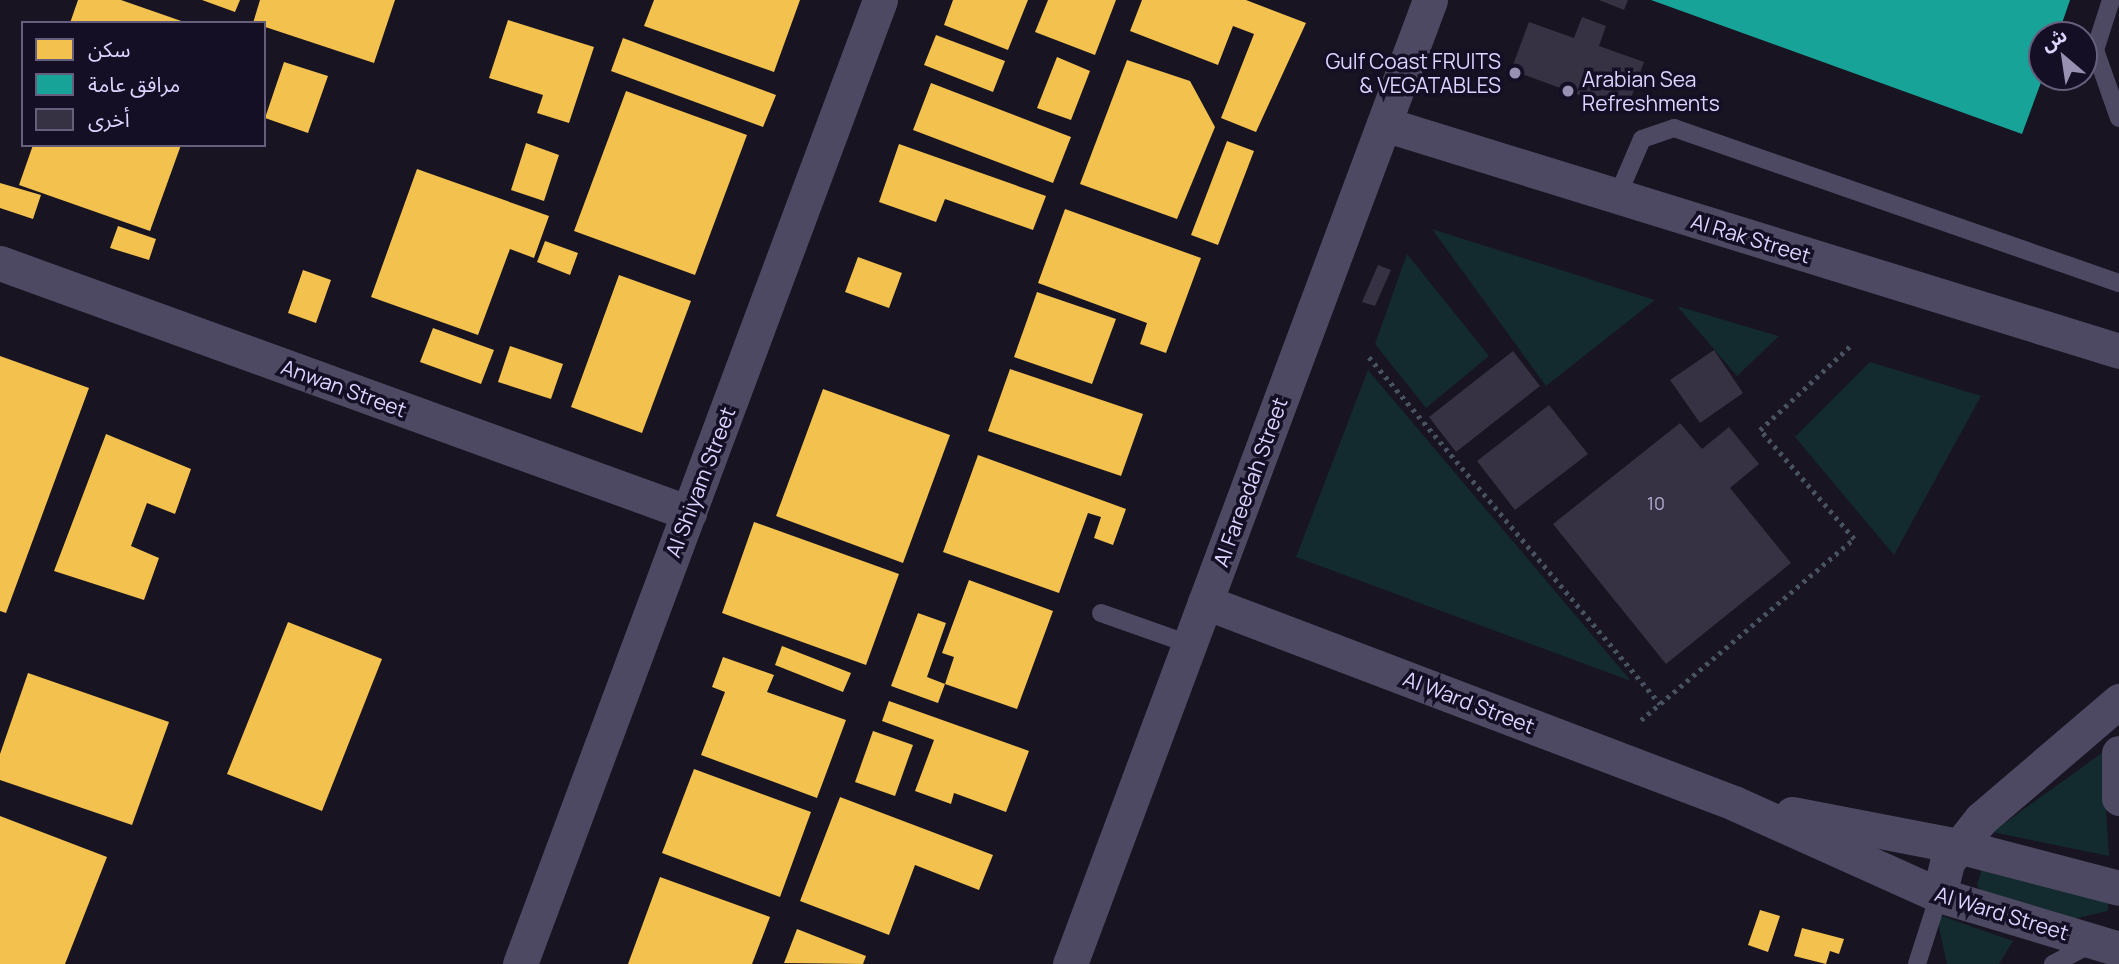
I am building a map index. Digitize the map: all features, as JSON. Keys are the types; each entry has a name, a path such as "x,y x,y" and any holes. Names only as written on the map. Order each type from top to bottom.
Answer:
{"street":[{"name":"Al Shiyam Street","path":"520,964 880,0"},
{"name":"Al Fareedah Street","path":"1070,964 1430,0"},
{"name":"Al Rak Street","path":"1384,124 2119,351"},
{"name":"Anwan Street","path":"0,263 689,513"},
{"name":"Al Ward Street","path":"1205,602 1734,803 1939,895 2111,940"},
{"path":"1939,895 1958,846 1981,819 2119,701"},
{"path":"2119,753 2119,798"},
{"name":"Al Ward Street","path":"1734,803 1958,846 2119,888"}],"lane":[{"path":"2111,0 2095,50 2119,118"},
{"path":"1617,197 1642,139 1674,128 2119,283"},
{"path":"1101,613 1189,644"},
{"path":"1917,964 1939,895"},
{"path":"2053,964 2111,940"}],"path":[{"path":"1641,720 1854,539 1760,430 1850,346"},
{"path":"1369,357 1660,704"}],"green space":[{"path":"1432,229 1655,300 1546,386"},
{"path":"1407,254 1489,356 1426,408 1375,344"},
{"path":"1677,306 1778,336 1779,336 1737,376"},
{"path":"1870,362 1981,396 1894,555 1795,437"},
{"path":"1368,370 1631,681 1296,557"},
{"path":"2102,753 2109,856 1992,832"},
{"path":"1983,865 2108,899 2108,911 2073,919 1988,896 1977,886"},
{"path":"1936,914 2013,941 1999,964 1947,964"}],"building: سكن":[{"path":"78,0 121,0 181,21 71,21"},
{"path":"202,0 240,0 235,12"},
{"path":"260,0 395,0 374,63 266,27 266,21 254,21"},
{"path":"654,0 800,0 774,72 644,26"},
{"path":"953,0 1028,0 1008,50 944,25"},
{"path":"1048,0 1116,0 1095,55 1035,32"},
{"path":"1142,0 1246,0 1306,23 1256,132 1221,118 1254,34 1233,26 1218,65 1130,31"},
{"path":"508,20 594,47 569,123 537,113 543,95 489,78"},
{"path":"936,35 1005,61 993,92 924,65"},
{"path":"623,38 776,95 763,127 611,71"},
{"path":"1057,57 1090,71 1071,120 1037,108"},
{"path":"1127,60 1190,81 1215,127 1177,219 1080,184"},
{"path":"284,62 328,76 308,133 266,118"},
{"path":"931,83 1071,137 1053,183 913,130"},
{"path":"626,91 747,135 695,275 574,231"},
{"path":"1227,141 1254,151 1218,245 1191,235"},
{"path":"526,143 559,155 544,201 511,190"},
{"path":"899,144 1046,196 1033,230 945,199 936,222 879,202"},
{"path":"32,147 180,147 150,231 19,185"},
{"path":"417,169 549,216 534,258 510,249 478,335 371,297"},
{"path":"0,183 41,195 33,219 0,208"},
{"path":"1065,209 1201,258 1166,353 1140,344 1147,323 1038,283"},
{"path":"118,226 156,239 149,260 110,248"},
{"path":"545,241 578,253 570,275 537,262"},
{"path":"858,257 902,273 889,308 845,292"},
{"path":"303,270 331,280 316,323 288,313"},
{"path":"619,275 691,301 642,433 571,407"},
{"path":"1037,292 1116,319 1092,384 1014,357"},
{"path":"433,328 494,350 481,384 420,362"},
{"path":"510,346 563,364 551,399 498,382"},
{"path":"0,356 89,388 6,613 0,611"},
{"path":"1010,369 1143,414 1121,476 988,431"},
{"path":"823,389 950,435 903,563 776,516"},
{"path":"106,434 191,469 175,514 147,503 131,546 159,558 144,600 54,571"},
{"path":"978,455 1126,509 1113,545 1094,538 1101,517 1088,513 1059,593 943,552"},
{"path":"754,522 899,574 866,665 722,613"},
{"path":"969,580 1053,611 1017,709 945,684 954,657 942,653"},
{"path":"918,613 946,623 927,677 945,684 938,703 891,686"},
{"path":"288,622 382,659 322,811 227,774"},
{"path":"782,646 851,673 843,692 775,665"},
{"path":"723,657 774,675 767,692 846,720 817,798 701,755 725,692 712,687"},
{"path":"28,673 169,722 132,825 0,780 0,754"},
{"path":"889,701 1029,751 1006,812 954,793 951,804 915,791 934,740 882,721"},
{"path":"873,731 913,745 895,796 855,782"},
{"path":"694,769 811,812 780,897 662,853"},
{"path":"840,797 993,855 979,890 915,865 889,935 800,901"},
{"path":"0,816 107,857 65,964 0,964"},
{"path":"660,877 770,917 752,964 628,964"},
{"path":"1760,910 1780,916 1768,952 1748,945"},
{"path":"1802,928 1844,939 1839,954 1830,951 1826,964 1794,956"},
{"path":"797,929 866,956 863,964 784,963"}],"building: مرافق عامة":[{"path":"1651,0 2070,0 2063,21 2028,21 2028,91 2038,91 2022,134"}],"building: أخرى":[{"path":"1599,0 1628,0 1624,10"},
{"path":"1582,17 1606,26 1599,46 1644,62 1626,112 1511,70 1529,22 1574,38"},
{"path":"1378,265 1391,270 1375,306 1362,302"},
{"path":"1714,350 1743,393 1700,423 1670,380"},
{"path":"1513,351 1540,386 1456,452 1429,417"},
{"path":"1549,405 1588,454 1515,510 1477,461"},
{"path":"1680,423 1702,449 1729,427 1759,464 1730,488 1791,563 1666,664 1553,524"}],"place":[{"name":"Gulf Coast FRUITS & VEGATABLES","path":"1515,73"},
{"name":"Arabian Sea Refreshments","path":"1568,91"}]}
